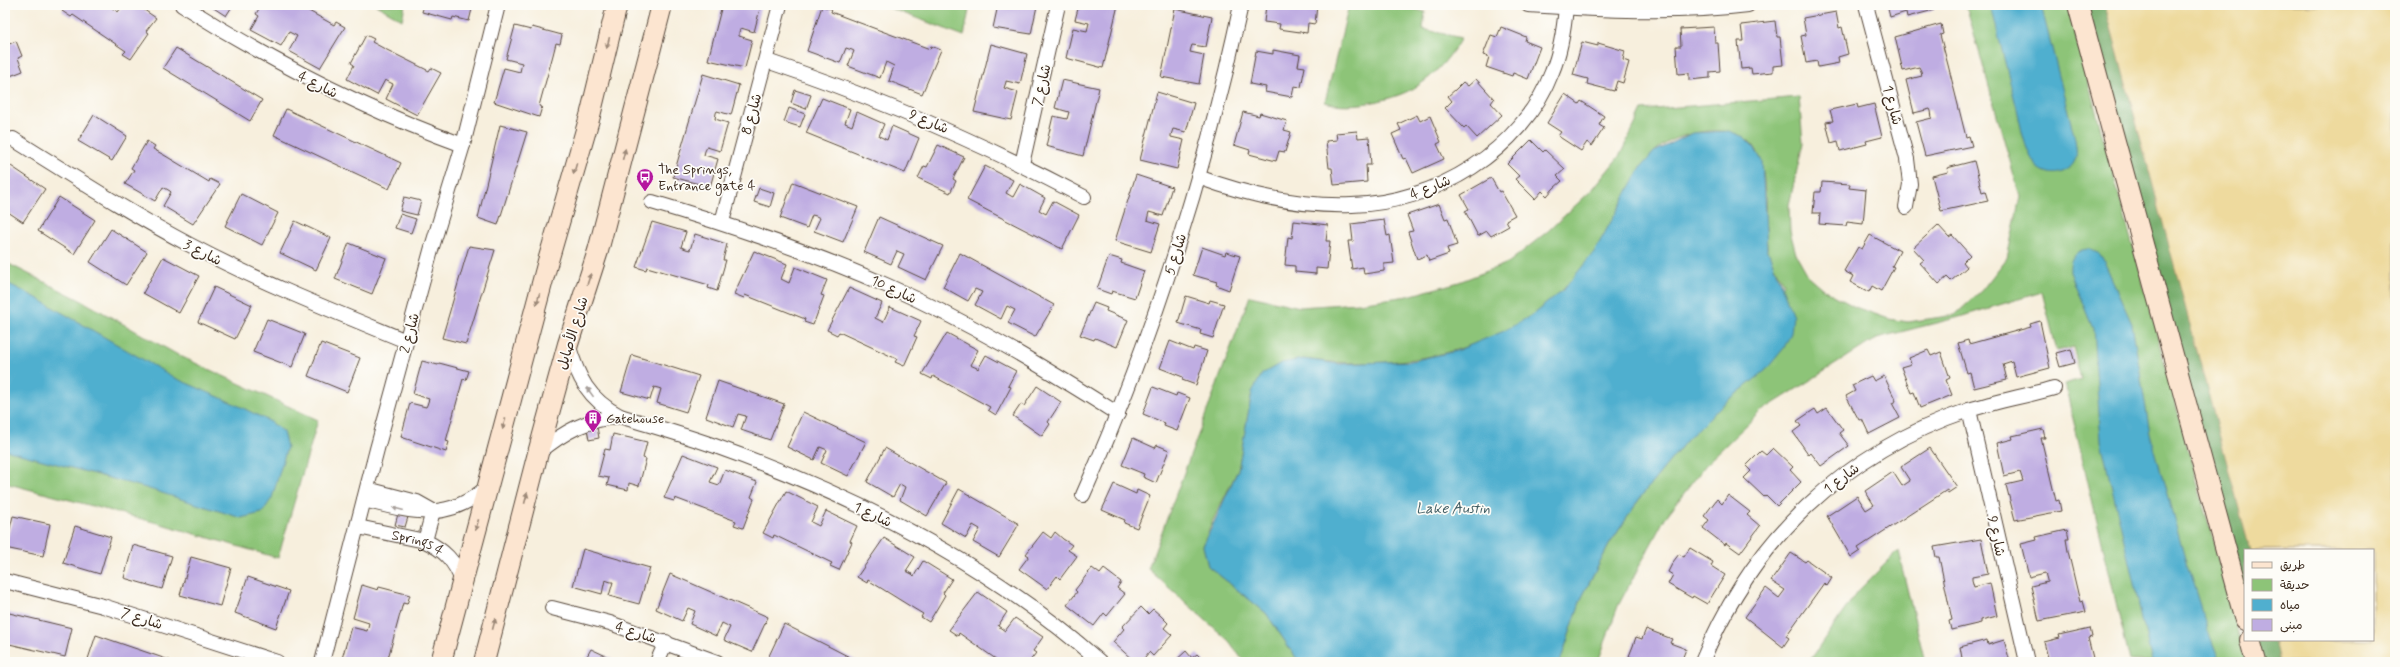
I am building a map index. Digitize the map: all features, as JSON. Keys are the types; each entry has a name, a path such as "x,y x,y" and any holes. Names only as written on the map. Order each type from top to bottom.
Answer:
{"main road":[{"path":"441,662 487,487 590,116 617,5"},
{"name":"شارع الأصايل","path":"484,662 568,344 598,251 662,5"},
{"path":"2078,5 2244,616"},
{"path":"2250,641 2256,662"}],"street":[{"name":"شارع 4","path":"182,5 267,57 314,82 402,122 463,144"},
{"name":"شارع 2","path":"322,662 406,341 463,144 498,5"},
{"name":"شارع 8","path":"722,222 767,61 780,5"},
{"name":"شارع 7","path":"1022,164 1058,5"},
{"name":"شارع 5","path":"1083,495 1118,414 1180,242 1223,85 1241,5"},
{"path":"1528,5 1620,11 1667,10 1748,5"},
{"name":"شارع 1","path":"1866,5 1907,159 1910,184 1906,207"},
{"name":"شارع 4","path":"1198,177 1270,199 1324,205 1353,206 1382,202 1412,195 1440,185 1463,172 1500,146 1530,113 1549,80 1559,52 1566,7"},
{"name":"شارع 9","path":"767,61 883,102 1022,164 1084,197"},
{"name":"شارع 3","path":"13,138 154,226 195,248 299,297 406,341"},
{"name":"شارع 10","path":"652,202 722,222 834,263 940,311 1004,344 1118,414"},
{"name":"شارع 1","path":"568,344 575,368 598,403 620,416 748,459 885,519 994,580 1036,609 1100,662"},
{"name":"شارع 1","path":"1702,662 1712,638 1739,588 1769,546 1804,509 1840,477 1880,450 1923,428 1970,410 2054,388"},
{"name":"شارع 9","path":"1970,410 2027,662"},
{"name":"شارع 1","path":"538,453 573,428 594,419 620,416"},
{"name":"Springs 4","path":"366,494 408,511 433,511 451,508 468,502 487,487"},
{"path":"425,541 433,511"},
{"name":"Springs 4","path":"358,526 425,541 445,552 458,570 462,581"},
{"name":"شارع 7","path":"5,581 103,606 277,662"},
{"name":"شارع 4","path":"552,608 610,623 666,642 717,662"},
{"path":"657,662 666,642"}],"green space":[{"path":"376,5 405,5 402,20"},
{"path":"882,5 970,5 964,36"},
{"path":"1349,5 1400,5 1425,12 1423,29 1461,38 1448,58 1437,70 1425,81 1410,90 1386,99 1360,104 1347,105 1325,102"},
{"path":"1966,5 2067,5 2246,662 2130,662 2065,384 2081,379 2073,347 2057,351 2042,292 1956,318 1877,338 1760,412 1708,462 1665,518 1618,606 1598,662 1560,662 1581,599 1609,545 1642,495 1687,440 1721,406 1783,284 1767,246 1764,179 1759,155 1754,146 1744,138 1732,133 1719,131 1704,131 1690,134 1664,145 1654,152 1595,251 1569,284 1538,311 1503,332 1466,347 1426,357 1385,362 1344,363 1303,359 1252,392 1238,470 1212,522 1203,546 1208,566 1266,613 1299,662 1244,662 1229,641 1148,569 1250,296 1300,307 1358,303 1408,296 1459,282 1508,263 1548,231 1592,190 1620,155 1642,110 1799,97 1803,143 1789,205 1790,231 1796,254 1809,277 1823,289 1855,307 1889,319 1908,322 1955,315 1982,290 2007,258 2020,197"},
{"path":"2078,5 2105,5 2252,549 2244,549 2244,616"},
{"path":"5,262 86,303 178,355 318,420 278,558 161,524 5,483"},
{"path":"1898,551 1925,662 1809,662 1857,592"},
{"path":"2250,641 2276,641 2282,662 2256,662"}],"sand":[{"path":"2105,5 2395,5 2395,662 2279,662 2274,641 2374,641 2374,549 2250,549"}],"water":[{"path":"1991,5 2041,5 2076,144 2076,158 2069,169 2063,172 2045,172 2035,164 2031,158 2023,137"},
{"name":"Lake Austin","path":"1729,131 1744,137 1754,147 1762,161 1767,248 1793,316 1791,333 1784,348 1765,371 1721,406 1687,440 1642,495 1609,545 1581,599 1560,662 1299,662 1266,613 1208,566 1203,546 1238,470 1252,392 1262,374 1281,363 1303,359 1340,364 1411,361 1456,351 1504,331 1532,315 1564,289 1594,252 1642,166 1654,152 1692,133"},
{"path":"2088,249 2099,253 2103,259 2132,324 2150,433 2184,555 2208,631 2220,662 2152,662 2101,441 2093,329 2070,272 2070,263 2073,256 2079,251"},
{"path":"5,282 35,297 175,378 235,404 271,422 283,432 287,447 272,498 262,513 241,518 146,488 5,450"}],"building":[{"path":"66,5 112,5 111,7 118,12 123,5 137,5 156,18 146,31 149,33 131,59 123,54 126,51 73,15 71,17 62,11"},
{"path":"209,5 233,5 226,16"},
{"path":"261,5 298,5 334,25 336,22 345,27 320,68 289,51 297,36 289,32 281,46 251,30 259,16 256,14"},
{"path":"424,5 473,5 469,21 453,17 452,20 422,12"},
{"path":"722,5 761,5 754,32 741,28 739,32 739,36 752,40 745,68 708,60"},
{"path":"998,5 1037,6 1031,34 993,28"},
{"path":"1079,5 1118,5 1103,68 1066,58 1073,28 1087,31 1089,23 1075,20"},
{"path":"1266,5 1317,5 1315,24 1308,23 1307,33 1279,29 1280,24 1264,22"},
{"path":"1887,5 1933,5 1934,10 1907,17 1906,12 1890,17"},
{"path":"822,6 832,9 831,12 930,49 931,46 941,50 922,94 889,81 894,66 886,62 880,78 848,66 854,51 852,50 846,48 840,63 807,51"},
{"path":"1175,9 1212,17 1206,47 1192,45 1190,52 1204,55 1199,84 1161,77"},
{"path":"1836,12 1839,28 1842,27 1848,54 1838,57 1839,63 1818,67 1817,61 1806,63 1801,36 1806,35 1803,18"},
{"path":"1775,21 1777,37 1780,37 1783,65 1773,66 1773,72 1752,74 1751,68 1741,69 1738,41 1743,41 1741,25"},
{"path":"1941,24 1943,34 1940,35 1966,137 1969,136 1972,146 1925,156 1916,122 1932,118 1931,111 1930,109 1914,113 1906,80 1922,76 1921,71 1919,67 1903,71 1895,37"},
{"path":"515,26 531,30 532,27 562,35 560,44 556,43 539,106 542,107 539,117 494,102 504,68 520,72 522,63 506,59"},
{"path":"1501,27 1526,37 1525,41 1540,47 1528,79 1513,73 1512,76 1486,67 1489,57 1483,55 1491,35 1497,37"},
{"path":"1714,27 1715,43 1718,43 1720,71 1710,72 1710,78 1689,80 1689,73 1678,74 1676,46 1681,46 1680,29"},
{"path":"366,35 374,39 372,42 383,48 429,71 431,68 441,73 417,115 386,99 393,84 385,80 377,95 347,79 354,65 351,63"},
{"path":"16,41 22,56 18,58 23,71 5,78 5,46"},
{"path":"1582,42 1598,46 1598,43 1625,51 1623,60 1629,62 1623,83 1617,81 1614,91 1587,84 1588,79 1573,75"},
{"path":"991,44 1027,54 1020,84 1006,81 1004,88 1018,92 1011,120 974,112"},
{"path":"176,48 262,100 250,121 163,68"},
{"path":"1273,50 1300,55 1298,66 1305,67 1301,87 1294,86 1292,97 1265,92 1266,87 1250,84 1256,51 1273,54"},
{"path":"703,74 739,85 731,115 717,111 716,113 715,119 728,123 720,151 707,147 705,151 704,155 718,159 710,187 673,177"},
{"path":"1476,79 1494,99 1491,103 1502,115 1477,138 1466,126 1464,128 1445,108 1452,101 1448,96 1463,82 1468,86"},
{"path":"1062,80 1099,88 1083,156 1046,146 1053,116 1067,119 1069,112 1055,108"},
{"path":"795,90 811,95 806,109 791,103"},
{"path":"1157,92 1194,103 1186,132 1173,129 1171,135 1171,137 1184,140 1177,169 1140,160"},
{"path":"1565,94 1579,104 1581,101 1604,116 1599,125 1604,128 1592,146 1587,142 1581,151 1558,136 1561,132 1547,123"},
{"path":"822,98 850,109 845,123 852,126 857,112 884,124 879,136 887,140 892,126 919,138 905,173 806,133"},
{"path":"1857,104 1858,108 1874,104 1882,137 1866,141 1867,144 1840,151 1838,141 1831,143 1826,122 1833,121 1830,110"},
{"path":"789,108 805,114 800,127 784,122"},
{"path":"286,109 401,163 389,189 274,135"},
{"path":"1243,112 1259,116 1260,113 1287,121 1284,130 1291,132 1285,152 1279,151 1276,161 1249,154 1250,150 1234,145"},
{"path":"94,115 127,136 112,161 78,141"},
{"path":"1417,115 1420,121 1430,116 1441,142 1437,144 1444,159 1413,173 1406,158 1403,159 1392,134 1401,130 1398,124"},
{"path":"500,125 527,132 498,225 478,218"},
{"path":"1357,131 1358,138 1369,137 1371,165 1366,165 1367,182 1334,185 1332,168 1329,168 1326,141 1337,140 1336,133"},
{"path":"1531,140 1543,152 1545,150 1565,169 1557,176 1562,181 1547,196 1542,191 1535,199 1515,179 1519,176 1507,164"},
{"path":"147,141 155,146 153,149 209,182 210,179 220,184 193,224 163,206 171,192 170,191 163,187 155,201 125,184 134,170 131,168"},
{"path":"938,145 964,157 953,179 956,181 950,193 918,178 924,166 927,167"},
{"path":"1974,161 1982,192 1985,191 1988,201 1941,211 1932,176 1948,172 1947,168"},
{"path":"8,164 45,189 23,222 5,210 5,168"},
{"path":"985,166 1013,180 1006,193 1011,196 1013,197 1020,184 1045,198 1039,210 1046,214 1053,201 1079,215 1062,249 967,200"},
{"path":"1136,175 1172,187 1163,216 1149,212 1147,220 1160,224 1151,252 1115,241"},
{"path":"1491,178 1499,192 1501,191 1515,215 1506,220 1509,226 1491,236 1487,231 1478,236 1465,211 1469,209 1461,195"},
{"path":"793,182 858,207 843,242 814,231 820,218 816,216 812,215 807,228 780,218"},
{"path":"1822,182 1850,184 1849,188 1866,190 1863,224 1847,222 1846,226 1819,224 1820,213 1813,213 1815,192 1821,192"},
{"path":"759,188 774,193 770,207 754,202"},
{"path":"241,194 278,213 262,245 225,226"},
{"path":"59,197 95,220 74,254 38,231"},
{"path":"404,197 421,201 417,215 400,211"},
{"path":"1439,204 1445,219 1448,218 1457,245 1447,248 1449,254 1429,261 1427,255 1417,259 1408,232 1413,231 1407,215"},
{"path":"400,214 416,219 411,233 395,228"},
{"path":"879,217 943,246 926,280 898,267 904,254 897,251 891,264 864,252"},
{"path":"1384,220 1387,236 1390,235 1394,263 1384,264 1384,271 1364,274 1363,267 1352,269 1348,241 1353,241 1351,224"},
{"path":"295,221 331,238 316,270 280,253"},
{"path":"1294,221 1328,225 1326,241 1330,241 1327,269 1316,268 1316,274 1295,272 1295,266 1285,265 1288,237 1292,238"},
{"path":"652,222 686,232 681,247 686,249 690,250 695,234 727,244 723,260 726,260 717,291 708,288 709,285 647,267 646,270 636,267"},
{"path":"1938,225 1949,237 1952,235 1970,255 1963,262 1967,267 1951,281 1947,277 1939,284 1920,263 1924,260 1913,248"},
{"path":"111,229 147,252 126,285 90,262"},
{"path":"1870,235 1900,251 1892,266 1894,267 1881,291 1872,286 1869,292 1850,282 1853,276 1844,271 1858,247 1862,249"},
{"path":"349,243 386,258 372,294 335,279"},
{"path":"469,246 495,250 466,344 442,338"},
{"path":"1202,247 1225,255 1226,252 1240,256 1229,290 1216,285 1217,282 1193,275"},
{"path":"754,251 787,264 781,279 789,283 795,267 827,280 821,295 824,296 813,325 804,322 805,319 745,295 744,298 734,294"},
{"path":"960,253 1054,305 1035,337 1008,323 1015,310 1007,306 1001,319 975,305 982,292 975,289 968,301 943,287"},
{"path":"1109,256 1122,260 1121,263 1144,271 1135,298 1112,291 1111,294 1097,289"},
{"path":"163,257 199,276 179,313 143,293"},
{"path":"214,287 252,305 235,339 198,322"},
{"path":"849,288 882,303 875,318 883,322 890,307 921,321 914,336 917,337 904,366 895,362 897,359 839,332 837,335 827,330"},
{"path":"1186,296 1209,303 1210,300 1224,304 1213,338 1200,334 1201,330 1178,323"},
{"path":"1094,303 1107,308 1106,311 1128,320 1117,347 1095,338 1094,340 1080,335"},
{"path":"267,319 305,334 292,367 253,352"},
{"path":"2040,321 2050,368 2016,377 2012,361 2003,364 2007,380 1974,388 1970,372 1967,373 1958,343 1968,340 1969,344 2031,327 2030,324"},
{"path":"947,333 978,350 970,365 978,369 986,355 1016,371 1008,386 1011,387 996,415 988,410 990,407 933,376 932,379 922,374"},
{"path":"1170,341 1193,350 1194,347 1207,351 1196,385 1182,380 1183,377 1160,368"},
{"path":"321,343 360,358 347,392 308,376"},
{"path":"2071,349 2075,363 2060,367 2056,353"},
{"path":"1928,350 1931,356 1941,352 1950,378 1946,380 1952,395 1920,408 1914,392 1911,393 1901,367 1911,364 1909,358"},
{"path":"632,355 699,376 686,412 657,403 661,389 658,388 654,387 650,400 621,392"},
{"path":"422,361 438,365 439,363 469,371 466,380 463,379 446,441 449,442 446,452 401,437 410,403 426,407 429,399 413,394"},
{"path":"1871,376 1874,381 1884,376 1896,401 1892,403 1900,418 1869,434 1862,419 1859,420 1846,396 1855,391 1852,385"},
{"path":"718,381 784,404 770,440 741,430 746,416 738,414 733,427 706,417"},
{"path":"1037,386 1061,402 1048,422 1050,424 1042,436 1013,416 1021,404 1024,406"},
{"path":"1153,387 1176,396 1177,393 1190,398 1177,431 1164,426 1165,423 1143,414"},
{"path":"1827,408 1843,430 1839,433 1849,446 1821,466 1811,453 1809,455 1793,432 1801,426 1797,421 1815,409 1818,414"},
{"path":"803,412 866,442 848,476 821,463 827,450 825,449 820,447 814,460 787,447"},
{"name":"Gatehouse","path":"597,427 599,438 589,440 587,429"},
{"path":"2043,429 2045,438 2041,438 2056,501 2059,500 2061,511 2015,520 2006,485 2023,481 2020,472 2004,476 1997,443 2013,439 2012,436"},
{"path":"613,434 647,442 643,458 646,459 639,486 629,483 628,490 607,485 609,478 598,476 605,449 610,450"},
{"path":"1133,438 1155,448 1157,445 1169,450 1156,483 1143,477 1144,474 1122,465"},
{"path":"885,448 946,483 927,516 900,500 905,487 900,484 893,497 867,482"},
{"path":"1773,448 1793,467 1790,470 1801,482 1777,506 1766,495 1764,497 1744,478 1751,471 1746,466 1761,451 1766,455"},
{"path":"1930,448 1957,487 1948,493 1947,490 1858,548 1860,551 1851,557 1827,516 1857,496 1866,510 1874,505 1865,491 1893,472 1902,486 1904,485 1910,481 1901,467"},
{"path":"683,454 717,467 710,482 719,485 725,470 757,482 751,497 754,499 743,528 734,525 736,521 675,498 674,501 664,498"},
{"path":"1114,484 1136,494 1137,490 1150,496 1137,528 1124,523 1125,520 1102,510"},
{"path":"959,489 1019,524 999,557 973,542 980,529 973,525 966,538 941,523"},
{"path":"786,491 818,507 811,522 819,526 826,511 857,526 850,541 852,542 839,570 830,566 832,563 774,535 773,538 763,533"},
{"path":"1728,495 1750,512 1747,515 1760,526 1740,553 1726,543 1725,545 1703,528 1709,520 1704,516 1717,499 1722,504"},
{"path":"398,514 408,517 405,527 395,525"},
{"path":"13,516 50,524 43,556 5,548"},
{"path":"75,526 111,537 100,574 63,563"},
{"path":"2067,530 2069,539 2066,539 2068,551 2080,602 2083,601 2086,612 2039,621 2031,586 2047,582 2047,580 2045,573 2029,577 2021,544 2037,540 2036,537"},
{"path":"1043,532 1051,538 1055,532 1072,545 1068,550 1077,556 1060,579 1057,576 1047,589 1019,569 1029,556 1026,554"},
{"path":"884,538 915,557 906,571 914,576 923,561 952,579 943,593 945,595 929,622 921,617 923,614 868,580 867,583 857,577"},
{"path":"1981,539 1988,574 1972,577 1972,580 1974,587 1990,583 1997,616 1981,620 1981,623 1951,630 1949,621 1952,620 1939,557 1936,557 1934,547"},
{"path":"133,545 172,556 162,589 124,578"},
{"path":"1690,548 1713,562 1711,566 1725,575 1707,604 1693,596 1692,598 1668,584 1673,575 1668,572 1673,562 1679,554 1684,557"},
{"path":"583,549 650,568 639,604 609,596 613,582 605,580 602,594 573,586"},
{"path":"1791,553 1805,562 1807,560 1832,578 1827,586 1824,583 1786,636 1789,638 1783,647 1745,617 1766,588 1779,598 1785,590 1771,581"},
{"path":"191,557 231,568 220,606 180,595"},
{"path":"1092,568 1100,574 1104,569 1121,582 1117,588 1125,594 1107,616 1104,613 1094,626 1067,605 1077,592 1075,590"},
{"path":"670,574 768,617 752,652 724,640 730,627 722,623 716,636 690,624 695,611 688,608 682,621 656,609"},
{"path":"248,577 289,591 276,628 235,613"},
{"path":"362,585 378,590 379,587 410,595 407,604 403,603 387,662 341,662 351,627 367,631 369,623 353,618"},
{"path":"978,592 1007,612 998,626 1005,631 1015,618 1043,637 1033,651 1036,653 1029,662 1000,662 959,633 958,636 949,630"},
{"path":"1141,607 1148,614 1153,609 1161,616 1168,623 1164,628 1172,635 1153,656 1149,652 1141,662 1135,662 1113,642 1124,629 1122,627"},
{"path":"5,612 72,628 65,657 5,643"},
{"path":"784,624 859,662 806,662 800,659 798,662 775,662 768,658"},
{"path":"2090,628 2092,637 2088,638 2094,662 2049,662 2044,642 2060,638 2059,635"},
{"path":"1646,629 1672,639 1670,643 1686,649 1681,662 1634,662 1635,659 1629,656 1636,637 1642,639"},
{"path":"96,635 175,662 87,662"},
{"path":"1987,640 1988,645 2004,640 2010,662 1957,662 1956,659 1962,658 1960,647"},
{"path":"591,649 619,662 588,662 589,660 586,658"},
{"path":"1186,651 1192,658 1197,654 1205,662 1174,662"}],"place":[{"name":"The Springs, Entrance gate 4","path":"645,192"},
{"name":"Gatehouse","path":"593,433"}]}
